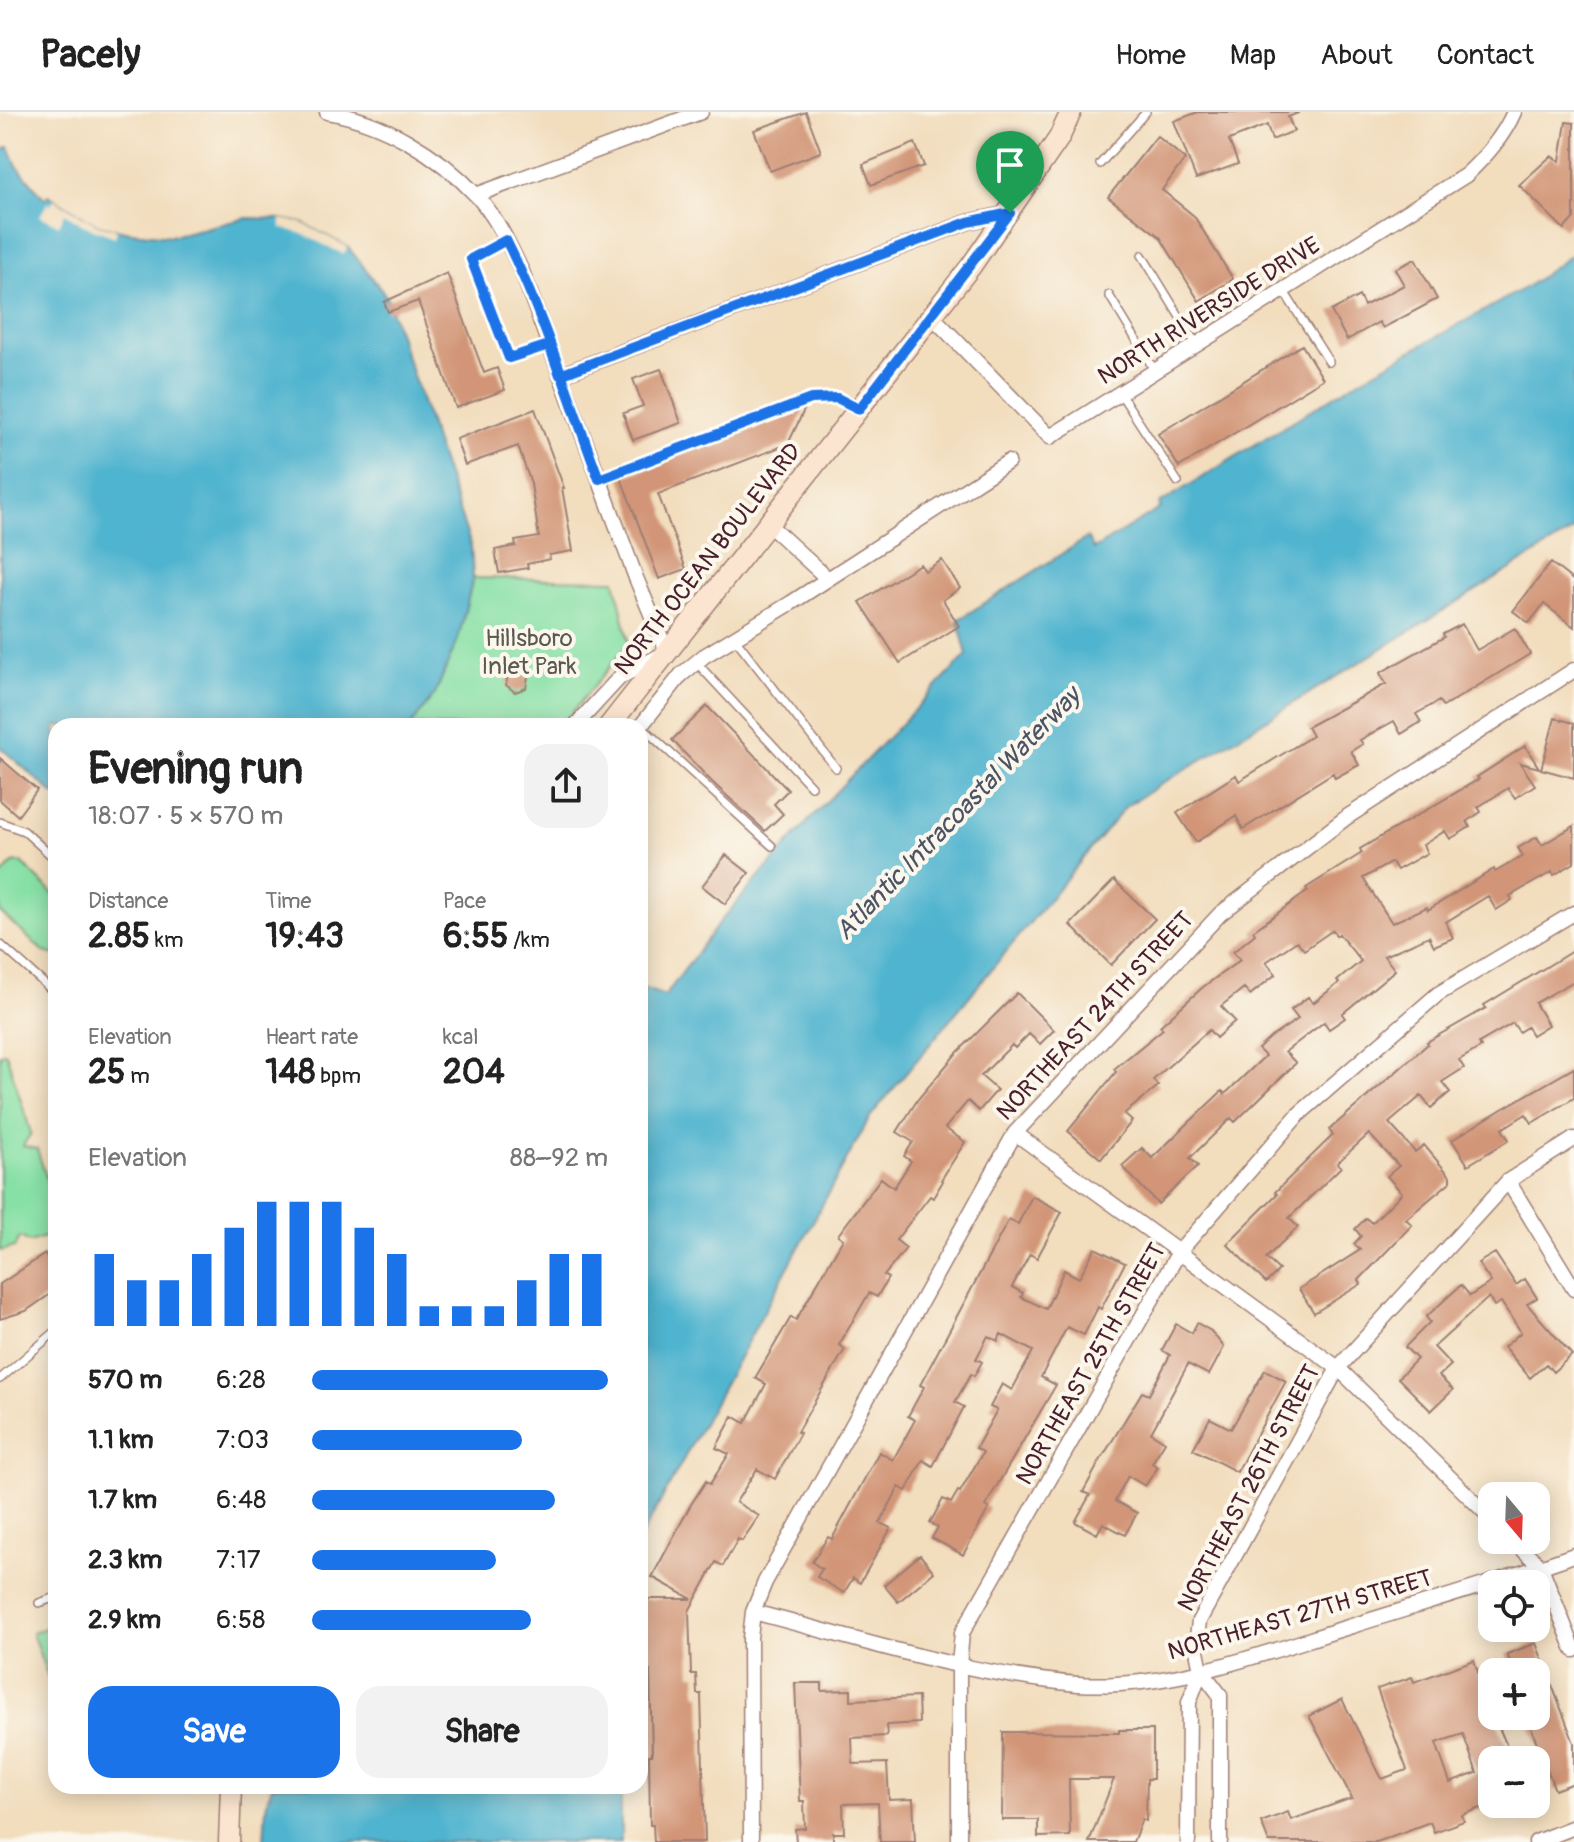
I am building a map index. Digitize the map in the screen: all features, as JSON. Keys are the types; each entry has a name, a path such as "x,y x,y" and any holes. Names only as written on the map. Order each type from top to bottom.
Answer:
{"main road":[{"name":"NORTH OCEAN BOULEVARD","path":"615,718 1010,213 1059,138 1071,112"},
{"path":"229,1842 231,1794"}],"street":[{"path":"327,112 347,115 398,135 439,163 476,195 506,240 523,274 667,652 620,677 582,718"},
{"path":"476,195 701,112"},
{"name":"NORTH RIVERSIDE DRIVE","path":"932,316 1050,437 1466,175 1489,154 1514,112"},
{"path":"560,375 968,222 1010,213"},
{"path":"646,718 681,675 696,662 1008,462"},
{"path":"768,524 828,579"},
{"name":"NORTHEAST 24TH STREET","path":"751,1842 750,1638 753,1612 772,1569 1015,1133 1220,914 1347,817 1574,670"},
{"name":"NORTHEAST 25TH STREET","path":"959,1842 959,1665 962,1633 1179,1252 1298,1115 1438,994 1574,913"},
{"path":"1015,1133 1338,1368 1478,1505"},
{"name":"NORTHEAST 26TH STREET","path":"1201,1670 1196,1646 1199,1621 1338,1368 1508,1181 1574,1139"},
{"path":"1508,1181 1574,1289"},
{"path":"1528,1554 1541,1567 1574,1650"},
{"name":"NORTHEAST 27TH STREET","path":"753,1612 959,1665 1022,1677 1080,1684 1138,1682 1241,1660 1574,1555"},
{"path":"1188,1842 1189,1702 1201,1670"},
{"path":"1201,1670 1220,1695 1220,1842"},
{"path":"1536,1842 1574,1827"}],"lane":[{"path":"1100,164 1146,112"},
{"path":"506,240 471,259 509,358 549,345"},
{"path":"1142,255 1197,345"},
{"path":"1283,290 1329,362"},
{"path":"1109,295 1155,371"},
{"path":"1120,393 1178,482"},
{"path":"599,479 811,399 837,398 859,409"},
{"path":"734,637 836,768"},
{"path":"696,662 811,786"},
{"path":"648,733 772,846"},
{"path":"0,822 24,831 48,853"},
{"path":"0,944 48,987"},
{"path":"0,1379 48,1338"},
{"path":"39,1603 48,1600"}],"green space":[{"name":"Hillsboro Inlet Park","path":"473,578 615,580 629,643 568,718 416,718 435,694 458,639"},
{"path":"21,862 48,889 48,953 0,912 0,877 13,863"},
{"path":"6,1053 31,1133 23,1146 37,1149 48,1183 48,1236 30,1242 20,1237 15,1247 0,1251 0,1054"},
{"path":"48,1627 48,1677 32,1633"}],"water":[{"path":"9,147 17,166 45,199 48,195 98,225 171,236 247,218 302,223 348,247 386,296 471,546 473,578 458,639 435,694 416,718 48,718 48,789 0,747 0,152"},
{"name":"Atlantic Intracoastal Waterway","path":"1574,253 1574,530 1126,806 870,1117 648,1524 648,990 665,996 720,922 811,818 967,655 958,620 1087,538 1094,549 1161,508 1159,504 1366,376 1528,286"},
{"path":"270,1794 621,1794 621,1842 264,1842"}],"pier":[{"path":"54,199 98,225 117,229 115,237 83,225 65,213 59,225 40,216 48,202 51,204"},
{"path":"281,219 302,223 348,247 343,254 300,233 281,228"}],"building":[{"path":"806,112 821,152 770,171 754,130"},
{"path":"1198,112 1298,113 1288,117 1294,131 1272,140 1267,125 1229,140 1238,164 1196,179 1174,121"},
{"path":"1566,122 1574,123 1574,218 1564,229 1519,185 1551,156 1560,161"},
{"path":"1157,136 1185,159 1162,190 1194,216 1233,279 1199,301 1160,237 1108,197"},
{"path":"915,143 924,166 871,185 863,164"},
{"path":"1415,259 1437,299 1383,328 1379,322 1347,340 1331,311 1359,296 1364,306 1404,285 1395,269"},
{"path":"447,273 484,373 497,368 505,390 456,408 418,301 388,312 384,302"},
{"path":"1302,345 1323,379 1179,467 1158,434"},
{"path":"661,369 681,423 633,440 623,413 643,406 633,379"},
{"path":"805,408 788,444 658,494 686,569 659,579 621,478"},
{"path":"535,409 564,488 573,551 549,555 550,559 527,564 528,568 499,573 495,550 516,546 515,541 539,537 531,484 518,446 465,465 456,439"},
{"path":"942,560 960,588 943,600 959,626 900,663 860,602 920,564 925,571"},
{"path":"1551,563 1574,581 1574,627 1544,604 1529,623 1513,611"},
{"path":"1462,624 1477,650 1515,628 1530,654 1443,707 1439,701 1416,714 1421,722 1401,734 1394,721 1360,740 1363,744 1351,751 1359,765 1335,778 1333,773 1243,829 1236,816 1196,842 1177,813 1236,775 1239,781 1312,736 1307,727 1386,684 1380,673"},
{"path":"518,669 528,677 526,688 515,692 506,685 508,673"},
{"path":"707,706 788,790 774,804 783,814 765,831 672,740"},
{"path":"1555,718 1574,723 1574,778 1541,769"},
{"path":"1525,746 1539,768 1520,763 1535,785 1515,798 1508,788 1478,807 1481,812 1467,821 1470,827 1450,839 1445,831 1423,845 1427,853 1397,870 1392,862 1363,878 1392,923 1427,907 1428,910 1494,869 1495,872 1523,856 1518,848 1537,837 1542,845 1574,826 1574,863 1510,896 1512,900 1496,910 1488,896 1446,922 1453,938 1434,946 1429,936 1384,956 1395,970 1342,1014 1345,1018 1329,1029 1324,1022 1285,1052 1296,1063 1235,1122 1231,1118 1190,1158 1198,1166 1158,1204 1122,1166 1142,1148 1152,1158 1222,1091 1225,1094 1265,1056 1258,1049 1298,1019 1291,1010 1308,997 1313,1003 1361,961 1339,934 1336,936 1333,930 1304,950 1297,941 1266,962 1276,974 1250,995 1244,988 1221,1006 1235,1021 1216,1038 1209,1030 1153,1080 1158,1086 1124,1114 1132,1121 1101,1159 1068,1131 1116,1072 1114,1069 1163,1029 1160,1026 1203,987 1240,960 1233,952 1255,934 1253,931 1308,891 1306,888 1362,853 1360,849 1479,779 1477,777"},
{"path":"0,758 37,790 18,816 0,800"},
{"path":"726,855 749,873 725,904 702,886"},
{"path":"1114,880 1155,919 1111,965 1070,925"},
{"path":"1574,950 1574,981 1535,1003 1548,1025 1532,1035 1527,1027 1519,1032 1513,1023 1479,1043 1481,1047 1459,1060 1464,1068 1442,1082 1450,1092 1431,1108 1421,1096 1389,1123 1415,1152 1424,1145 1450,1176 1450,1182 1406,1219 1412,1225 1359,1280 1361,1284 1314,1313 1299,1289 1360,1250 1354,1244 1361,1236 1355,1229 1366,1218 1372,1223 1402,1193 1387,1176 1399,1166 1369,1134 1337,1163 1341,1167 1289,1218 1298,1227 1266,1258 1279,1270 1266,1283 1227,1244 1333,1135 1329,1130 1427,1042 1486,1008 1484,1005"},
{"path":"1017,993 1054,1030 1040,1044 1029,1034 1015,1048 1012,1045 981,1076 997,1090 979,1111 968,1101 945,1128 965,1142 933,1198 930,1196 896,1240 906,1248 884,1276 888,1278 877,1297 869,1293 839,1345 845,1349 797,1432 800,1433 775,1479 757,1469 736,1502 759,1516 742,1541 738,1539 723,1566 716,1562 689,1611 691,1674 696,1674 697,1694 701,1694 705,1842 654,1842 653,1825 650,1825 649,1755 652,1755 648,1599 692,1599 652,1577 690,1506 706,1481 710,1484 729,1454 716,1448 733,1416 745,1423 766,1384 755,1378 791,1317 796,1320 843,1239 838,1235 881,1178 894,1188 911,1161 904,1156 913,1142 897,1132 918,1099 955,1055"},
{"path":"1574,1068 1574,1098 1532,1123 1526,1114 1502,1129 1509,1140 1468,1165 1452,1140"},
{"path":"1032,1196 1062,1212 1037,1258 1030,1254 1012,1287 1023,1293 1021,1297 1046,1309 1064,1270 1079,1278 1095,1248 1125,1263 1084,1335 1067,1327 1041,1377 1056,1385 985,1506 989,1508 963,1555 932,1538 938,1527 930,1523 943,1499 951,1503 960,1492 983,1452 976,1448 997,1410 990,1407 1002,1384 1012,1390 1033,1351 1001,1334 998,1341 988,1336 976,1359 982,1362 974,1376 971,1374 955,1402 964,1407 933,1466 923,1460 906,1491 899,1487 880,1523 891,1528 860,1583 853,1578 844,1593 817,1577 822,1569 812,1562 828,1537 832,1539 879,1452 893,1460 915,1420 908,1416 924,1387 920,1385 1009,1219 1018,1224"},
{"path":"1495,1253 1516,1285 1525,1279 1537,1298 1527,1304 1572,1355 1553,1372 1546,1364 1530,1378 1504,1347 1521,1332 1501,1302 1494,1306 1489,1297 1434,1347 1451,1365 1439,1376 1453,1390 1431,1411 1398,1378 1417,1359 1405,1347 1430,1322 1426,1317 1461,1285 1470,1296 1491,1282 1478,1263"},
{"path":"45,1254 48,1258 48,1296 26,1311 0,1319 0,1284"},
{"path":"1197,1323 1211,1331 1224,1347 1209,1375 1188,1364 1151,1433 1165,1442 1152,1463 1158,1467 1145,1486 1128,1476 1115,1501 1137,1513 1125,1535 1103,1523 1097,1534 1075,1522 1090,1495 1083,1492 1142,1392 1149,1395 1170,1355 1162,1350 1176,1324 1192,1333"},
{"path":"1265,1370 1286,1381 1237,1472 1193,1449 1210,1418 1231,1429"},
{"path":"920,1555 934,1572 898,1602 884,1585"},
{"path":"1536,1643 1542,1658 1509,1658 1507,1654"},
{"path":"1474,1660 1478,1672 1478,1730 1500,1730 1507,1746 1478,1746 1478,1809 1462,1815 1464,1821 1434,1832 1430,1822 1376,1842 1269,1842 1261,1822 1288,1812 1291,1820 1352,1798 1309,1716 1342,1699 1382,1779 1407,1770 1377,1689 1412,1677 1414,1682","holes":["1463,1734 1477,1773 1450,1783 1436,1743"]},
{"path":"1550,1680 1574,1743 1574,1783 1555,1790 1550,1777 1550,1746 1538,1746 1532,1730 1550,1730"},
{"path":"795,1683 822,1683 822,1691 851,1690 851,1700 918,1697 919,1723 886,1725 887,1736 852,1738 853,1764 887,1763 889,1800 913,1799 915,1842 880,1842 878,1803 843,1804 844,1833 833,1833 833,1842 796,1842 795,1829 805,1828 804,1801 800,1801"},
{"path":"1119,1730 1153,1730 1153,1779 1147,1779 1146,1821 1142,1819 1133,1842 1089,1842 1114,1779 1069,1779 1070,1836 1038,1837 1038,1820 1002,1820 1003,1732 1119,1733"}],"route":[{"path":"1010,213 859,409 837,398 811,399 599,479 560,375 523,274 506,240 471,259 509,358 549,345 560,375 968,222 1010,213"}]}
